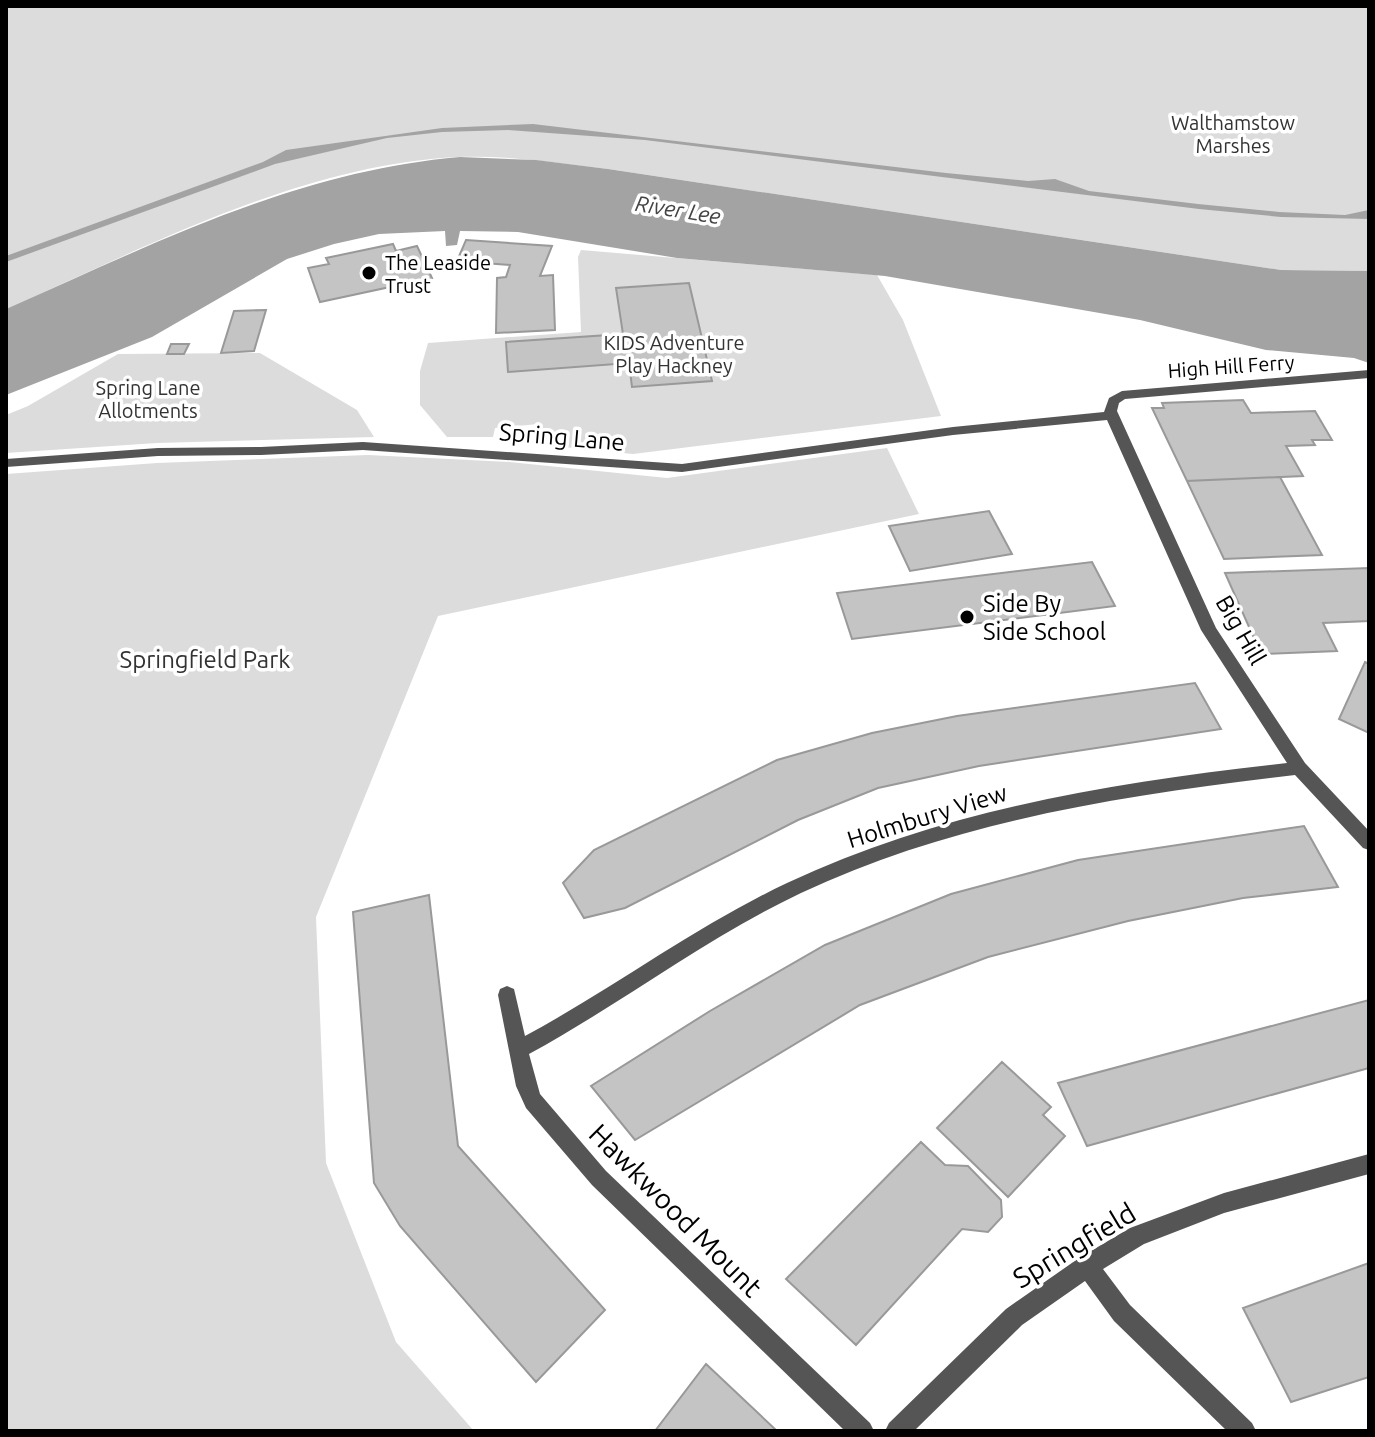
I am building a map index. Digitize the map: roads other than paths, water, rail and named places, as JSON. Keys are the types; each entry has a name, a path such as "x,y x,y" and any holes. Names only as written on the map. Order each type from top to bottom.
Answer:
{"street":[{"name":"High Hill Ferry","path":"1111,415 1113,400 1122,395 1369,374"},
{"name":"Spring Lane","path":"6,463 158,452 363,446 682,468 953,431 1111,415"},
{"name":"Big Hill","path":"1111,415 1209,630 1299,768 1369,843"},
{"name":"Holmbury View","path":"518,1050 572,1022 689,946 768,902 888,848 992,819 1155,784 1299,768"},
{"name":"Hawkwood Mount","path":"507,995 526,1086 533,1101 599,1178 862,1431"},
{"name":"Springfield","path":"897,1431 1014,1317 1087,1266 1138,1236 1224,1203 1369,1164"},
{"path":"1087,1266 1122,1313 1244,1431"}],"water":[{"path":"533,124 946,173 1028,181 1055,179 1089,191 1198,204 1345,215 1369,210 1369,219 1281,217 1199,209 645,140 508,130 442,132 387,138 275,164 6,262 6,256 263,162 286,150 442,128"},
{"name":"River Lee","path":"460,157 536,160 608,169 1281,270 1369,271 1369,363 1354,358 1266,350 1140,320 885,276 677,258 518,232 460,231 457,245 446,246 445,231 379,234 287,259 152,337 6,395 6,309 171,236 283,194 399,165"}],"place":[{"name":"The Leaside Trust","path":"369,273"},
{"name":"Side By Side School","path":"967,617"}],"park label":[{"name":"Walthamstow Marshes","path":"1233,134"},
{"name":"KIDS Adventure Play Hackney","path":"674,354"},
{"name":"Spring Lane Allotments","path":"148,398"},
{"name":"Springfield Park","path":"205,659"}]}
